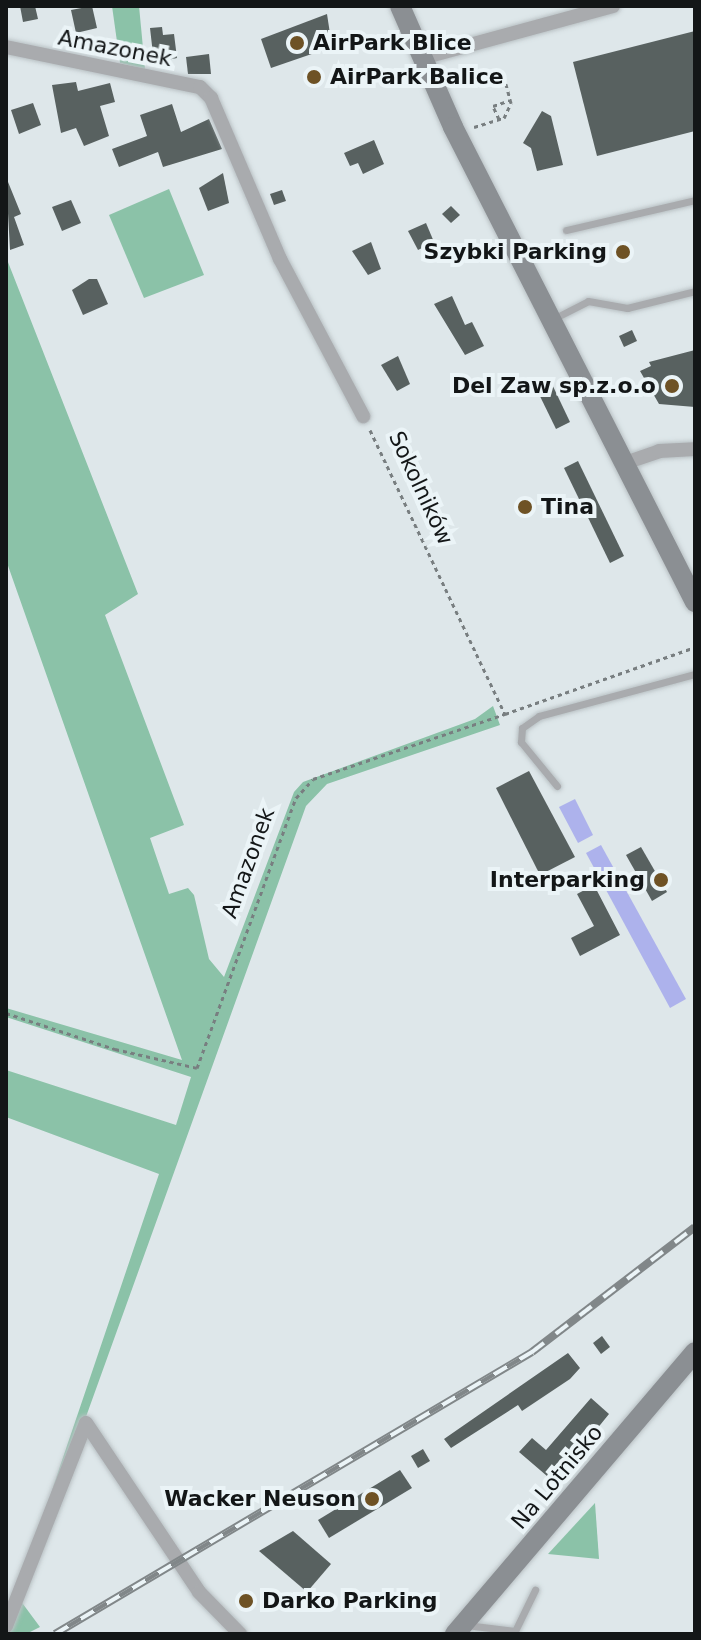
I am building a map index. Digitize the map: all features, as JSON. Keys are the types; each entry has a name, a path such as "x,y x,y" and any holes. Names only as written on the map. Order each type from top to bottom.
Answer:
{"main road":[{"path":"400,6 422,58 551,320 695,602"},
{"name":"Na Lotnisko","path":"458,1631 692,1361"}],"street":[{"path":"422,58 613,6"},
{"name":"Amazonek","path":"6,47 200,87 211,98"},
{"name":"Sokolników","path":"211,98 280,259 363,416"},
{"path":"625,463 659,451 695,449"},
{"path":"6,1626 86,1423 199,1592 240,1634"}],"lane":[{"path":"566,230 695,200"},
{"path":"551,320 588,301 627,308 695,291"},
{"path":"557,786 521,742 522,728 539,716 695,674"},
{"path":"458,1631 515,1631 535,1590"}],"path":[{"path":"472,127 499,119 510,100 506,84"},
{"path":"499,119 493,106 510,100"},
{"name":"Sokolników","path":"363,416 505,714"},
{"path":"505,714 695,647"},
{"name":"Amazonek","path":"6,1013 115,1049 197,1068 296,798 313,779 505,714"}],"green space":[{"path":"112,6 139,6 145,69 120,63"},
{"path":"169,189 204,275 144,298 109,215"},
{"path":"6,257 138,594 105,615 184,825 150,838 169,894 188,888 194,895 209,959 224,977 294,792 303,782 475,719 493,706 500,725 327,784 306,806 20,1600 40,1627 26,1634 6,1634 6,1626 159,1174 6,1117 6,1070 176,1125 191,1077 6,1017 6,1008 182,1060 6,560"},
{"path":"595,1503 599,1559 548,1554"}],"water":[{"path":"575,799 593,835 578,843 559,807"},
{"path":"601,845 686,999 670,1008 586,853"}],"building":[{"path":"20,6 35,6 38,19 23,22"},
{"path":"92,6 97,28 76,33 71,10"},
{"name":"AirPark Blice","path":"327,14 332,47 271,68 261,39"},
{"path":"162,27 163,35 174,34 177,58 154,63 150,28"},
{"path":"695,31 695,131 597,156 573,62"},
{"path":"209,54 211,74 188,74 186,57"},
{"path":"76,82 78,91 110,83 115,102 100,106 109,136 84,146 76,128 61,133 52,85"},
{"path":"33,103 41,125 19,134 11,110"},
{"path":"172,104 181,132 209,119 222,149 163,167 158,152 119,167 112,149 147,136 140,115"},
{"path":"542,111 551,116 563,165 537,171 531,148 523,143"},
{"path":"374,140 384,164 363,174 358,163 350,166 344,153"},
{"path":"223,173 229,203 208,211 199,188"},
{"path":"6,177 21,214 14,217 24,245 10,250"},
{"path":"282,190 286,201 274,205 270,194"},
{"path":"71,200 81,223 62,231 52,207"},
{"path":"451,206 460,215 451,223 442,214"},
{"path":"426,223 434,242 418,250 408,231"},
{"path":"371,242 381,269 368,275 352,251"},
{"path":"89,279 97,279 108,304 83,315 72,290"},
{"path":"452,296 465,325 472,322 484,346 465,355 434,304"},
{"path":"632,330 637,341 624,347 619,336"},
{"name":"Del Zaw sp.z.o.o","path":"695,350 695,407 659,404 640,371 651,366 649,362"},
{"path":"398,356 410,384 397,391 381,365"},
{"path":"550,380 570,422 556,429 535,386"},
{"path":"405,437 417,461 405,467 392,442"},
{"path":"578,461 624,556 610,563 564,468"},
{"path":"529,771 575,857 540,875 496,788"},
{"path":"641,847 667,892 652,901 626,855"},
{"path":"594,885 620,935 580,956 571,938 594,926 577,894"},
{"path":"602,1336 610,1347 601,1354 593,1343"},
{"path":"568,1353 580,1368 570,1379 522,1411 518,1405 451,1448 444,1439"},
{"path":"591,1398 609,1414 554,1482 519,1452 532,1438 546,1450"},
{"path":"423,1449 430,1461 418,1468 411,1456"},
{"name":"Wacker Neuson","path":"400,1470 412,1488 329,1538 318,1520"},
{"path":"293,1531 331,1564 307,1592 259,1551"}],"railway":[{"path":"55,1634 532,1352 695,1227"}],"place":[{"name":"AirPark Blice","path":"297,43"},
{"name":"AirPark Balice","path":"314,77"},
{"name":"Szybki Parking","path":"623,252"},
{"name":"Del Zaw sp.z.o.o","path":"672,386"},
{"name":"Tina","path":"525,507"},
{"name":"Interparking","path":"661,880"},
{"name":"Wacker Neuson","path":"372,1499"},
{"name":"Darko Parking","path":"246,1601"}]}
